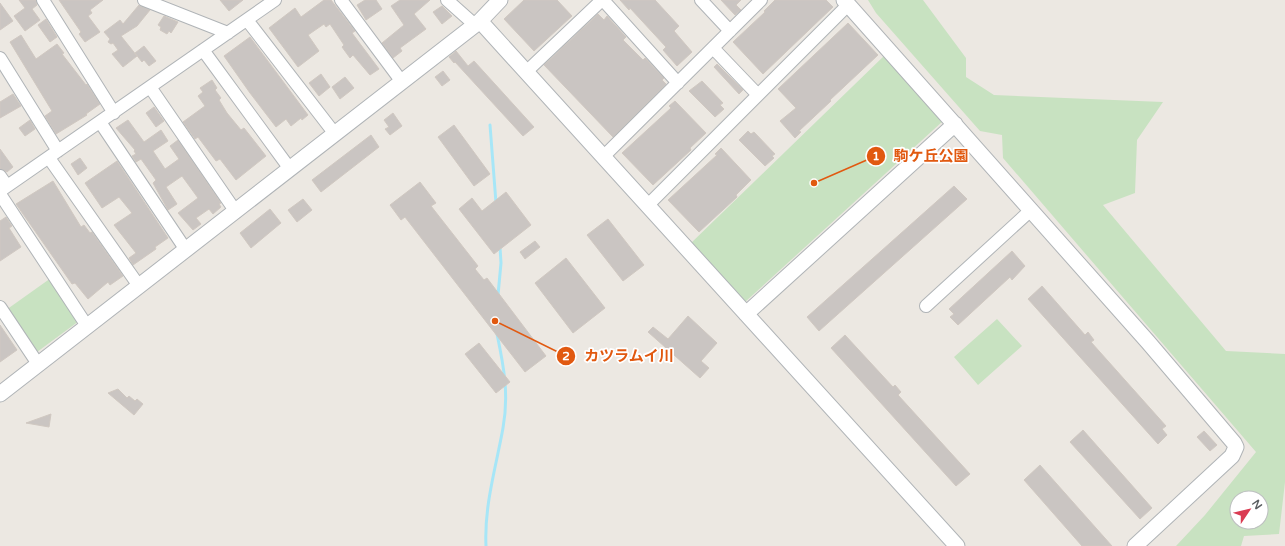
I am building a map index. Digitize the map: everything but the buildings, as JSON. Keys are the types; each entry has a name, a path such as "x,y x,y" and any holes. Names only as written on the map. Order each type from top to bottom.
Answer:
{"street":[{"path":"43,0 114,113"},
{"path":"144,0 228,33"},
{"path":"2,191 275,0"},
{"path":"342,0 402,82"},
{"path":"447,0 477,23 526,72 957,546"},
{"path":"0,394 236,212 477,23 500,0"},
{"path":"526,72 602,0 678,83"},
{"path":"701,0 730,31"},
{"path":"603,157 761,0"},
{"path":"647,206 758,95 846,3 1148,342 1236,447 1232,456 1134,546"},
{"path":"247,20 335,134"},
{"path":"713,48 758,95"},
{"path":"203,50 290,169"},
{"path":"0,58 54,154 139,286"},
{"path":"150,87 236,212"},
{"path":"100,122 186,250"},
{"path":"746,314 955,124"},
{"path":"0,176 2,191 87,326"},
{"path":"926,306 1031,210"},
{"path":"0,308 38,364"}],"green space":[{"path":"868,0 923,0 966,58 966,77 994,95 1163,102 1137,140 1135,193 1103,205 1226,351 1285,354 1285,482 1279,534 1244,536 1241,546 1176,546 1205,515 1256,452 1003,158 1002,135 980,131 876,13"},
{"path":"885,55 943,121 745,302 690,244"},
{"path":"51,278 79,321 37,352 6,310"},
{"path":"997,319 1022,346 978,385 954,357"}],"waterway":[{"path":"490,125 496,203"},
{"path":"498,295 501,263 500,247"},
{"path":"486,546 489,501 506,404 504,370 497,334"}],"place":[{"name":"駒ケ丘公園","path":"814,183"},
{"name":"カツラムイ川","path":"495,321"}]}
